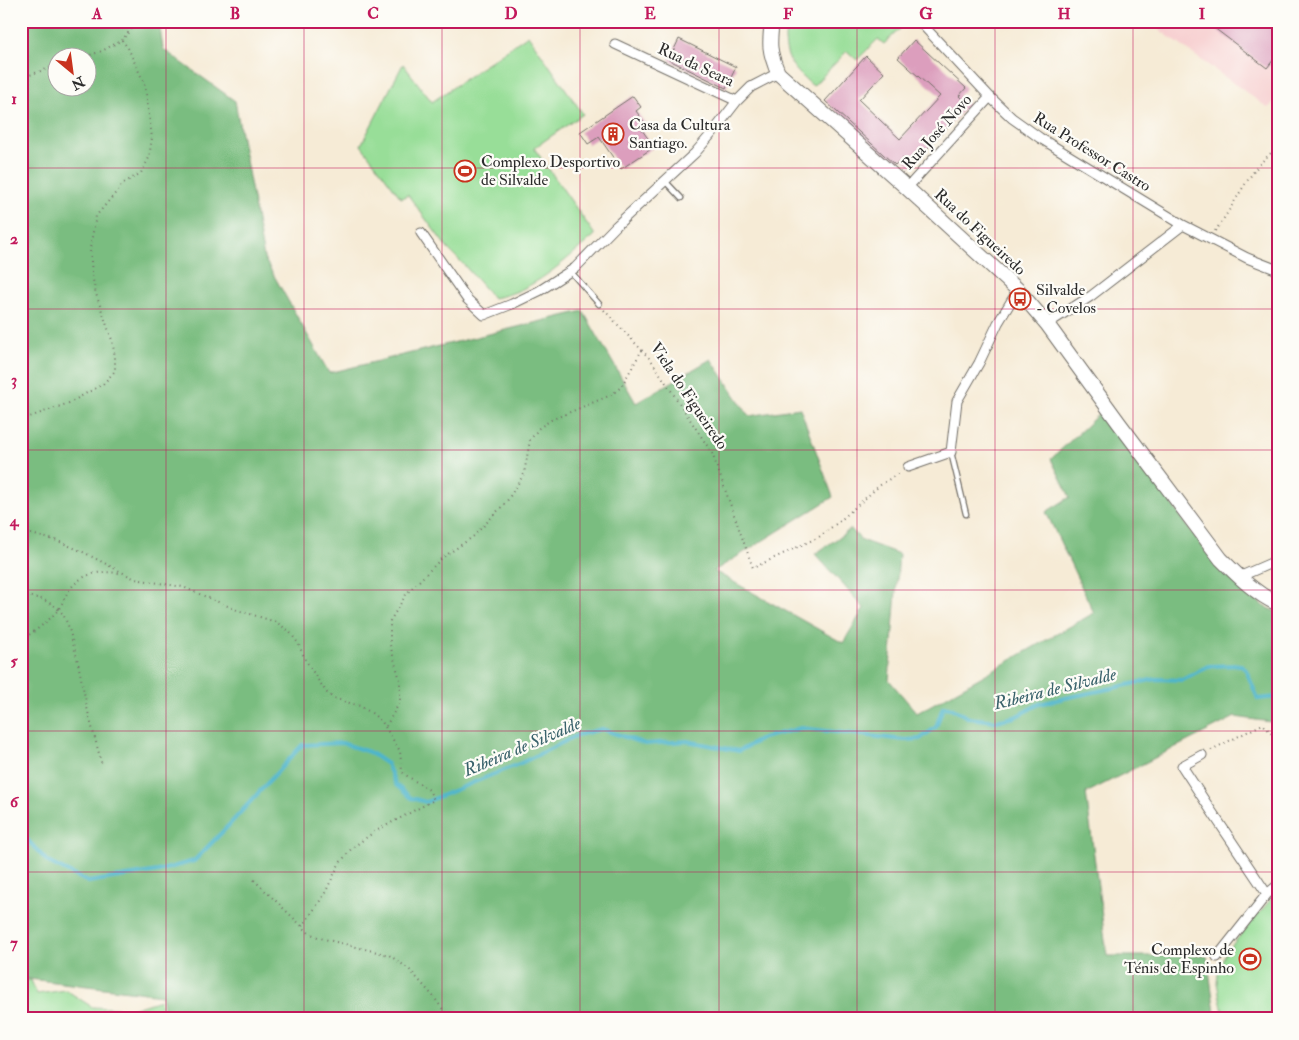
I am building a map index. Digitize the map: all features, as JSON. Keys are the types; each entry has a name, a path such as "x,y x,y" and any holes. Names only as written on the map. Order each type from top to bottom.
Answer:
{"main road":[{"path":"772,21 769,44 778,73"},
{"name":"Rua do Figueiredo","path":"778,73 1018,290 1047,324 1119,424 1222,559 1239,577 1268,600 1278,604"}],"street":[{"name":"Rua Professor Castro","path":"919,21 990,97 1012,118 1040,138 1182,225 1247,258 1278,270"},
{"name":"Rua da Seara","path":"615,44 737,101"},
{"name":"Rua da Seara","path":"421,233 467,299 484,315 512,304 539,291 575,268 616,226 695,153 737,101 751,87 778,73"},
{"name":"Rua José Novo","path":"907,188 990,97"},
{"path":"1047,324 1090,296 1182,225"},
{"path":"908,467 951,452 957,401 979,364 998,323 1018,290"},
{"path":"1239,577 1278,560"},
{"path":"1202,755 1182,766 1267,894"},
{"path":"1217,957 1267,894 1278,885"}],"lane":[{"path":"665,180 681,198"},
{"path":"570,271 599,304"},
{"path":"951,452 966,514"}],"path":[{"path":"98,52 122,40 138,21"},
{"path":"21,420 69,403 103,384 115,371 112,340 96,294 92,275 90,248 96,216 124,183 141,173 149,158 152,138 145,85 128,48 122,40"},
{"path":"21,78 48,69"},
{"path":"1209,238 1226,216 1259,165 1278,147"},
{"name":"Viela do Figueiredo","path":"599,304 651,360 712,453 753,568 819,537 842,520 879,486 908,467"},
{"path":"386,727 400,702 400,680 390,645 390,622 407,593 442,558 474,536 507,501 524,474 530,440 539,428 551,420 611,395 620,387 642,350"},
{"path":"21,534 31,534 82,550 135,579 184,587 237,610 276,622 289,631 298,643 327,693 333,698 360,706 373,714 386,727 400,751 404,774 429,790 434,800 374,832 352,848 339,864 324,895 302,927"},
{"path":"21,640 39,628 58,609 69,590 90,573 122,573"},
{"path":"21,595 42,599 55,606 63,614 77,658 88,712 102,765"},
{"path":"1202,755 1263,724 1278,741"},
{"path":"254,880 308,933 320,938 389,955 409,969 450,1019"}],"shaded area":[{"path":"1147,21 1278,21 1278,99 1268,108"}],"green space":[{"path":"21,21 159,21 163,49 235,101 264,258 329,373 583,311 636,403 711,359 749,416 800,408 833,497 714,571 843,643 864,608 815,554 851,529 861,540 899,554 889,680 917,713 1094,613 1046,512 1070,497 1051,459 1103,410 1216,565 1262,605 1278,613 1278,723 1235,717 1086,793 1107,956 1207,956 1215,1013 1218,1019 166,1019 162,995 21,978"},
{"path":"793,21 908,21 884,44 878,39 857,60 847,51 813,86 797,71 787,54 785,34"},
{"name":"Complexo Desportivo de Silvalde","path":"528,35 583,114 534,148 595,235 548,274 522,289 508,295 493,298 448,249 408,195 401,198 361,145 403,64 432,102"},
{"name":"Complexo de Ténis de Espinho","path":"1278,891 1278,1019 1226,1019 1217,983 1219,966 1227,951"},
{"path":"21,980 31,980 37,994 66,990 92,1007 132,1009 160,1000 164,1019 21,1019"}],"building":[{"path":"1205,21 1278,21 1278,54 1267,68"},
{"path":"679,39 736,67 726,88 669,60"},
{"path":"914,40 966,88 959,96 968,105 911,166 902,158 895,165 825,101 866,56 884,73 859,100 900,139 940,96 898,58"},
{"name":"Casa da Cultura Santiago.","path":"633,96 641,107 636,111 647,126 642,130 654,147 621,169 599,137 588,144 580,132"}],"waterway":[{"name":"Ribeira de Silvalde","path":"21,833 48,862 88,882 158,871 194,861 302,745 342,743 369,752 387,764 396,785 411,798 426,802 521,763 578,735 602,729 645,744 687,741 739,751 763,738 801,728 905,740 920,739 936,727 943,707 951,708 969,718 996,721 1015,717 1039,704 1065,698 1156,679 1182,680 1208,666 1241,665 1246,670 1258,699 1278,697"}],"place":[{"name":"Casa da Cultura Santiago.","path":"613,134"},
{"name":"Complexo Desportivo de Silvalde","path":"465,171"},
{"name":"Silvalde - Covelos","path":"1020,299"},
{"name":"Complexo de Ténis de Espinho","path":"1250,959"}]}
